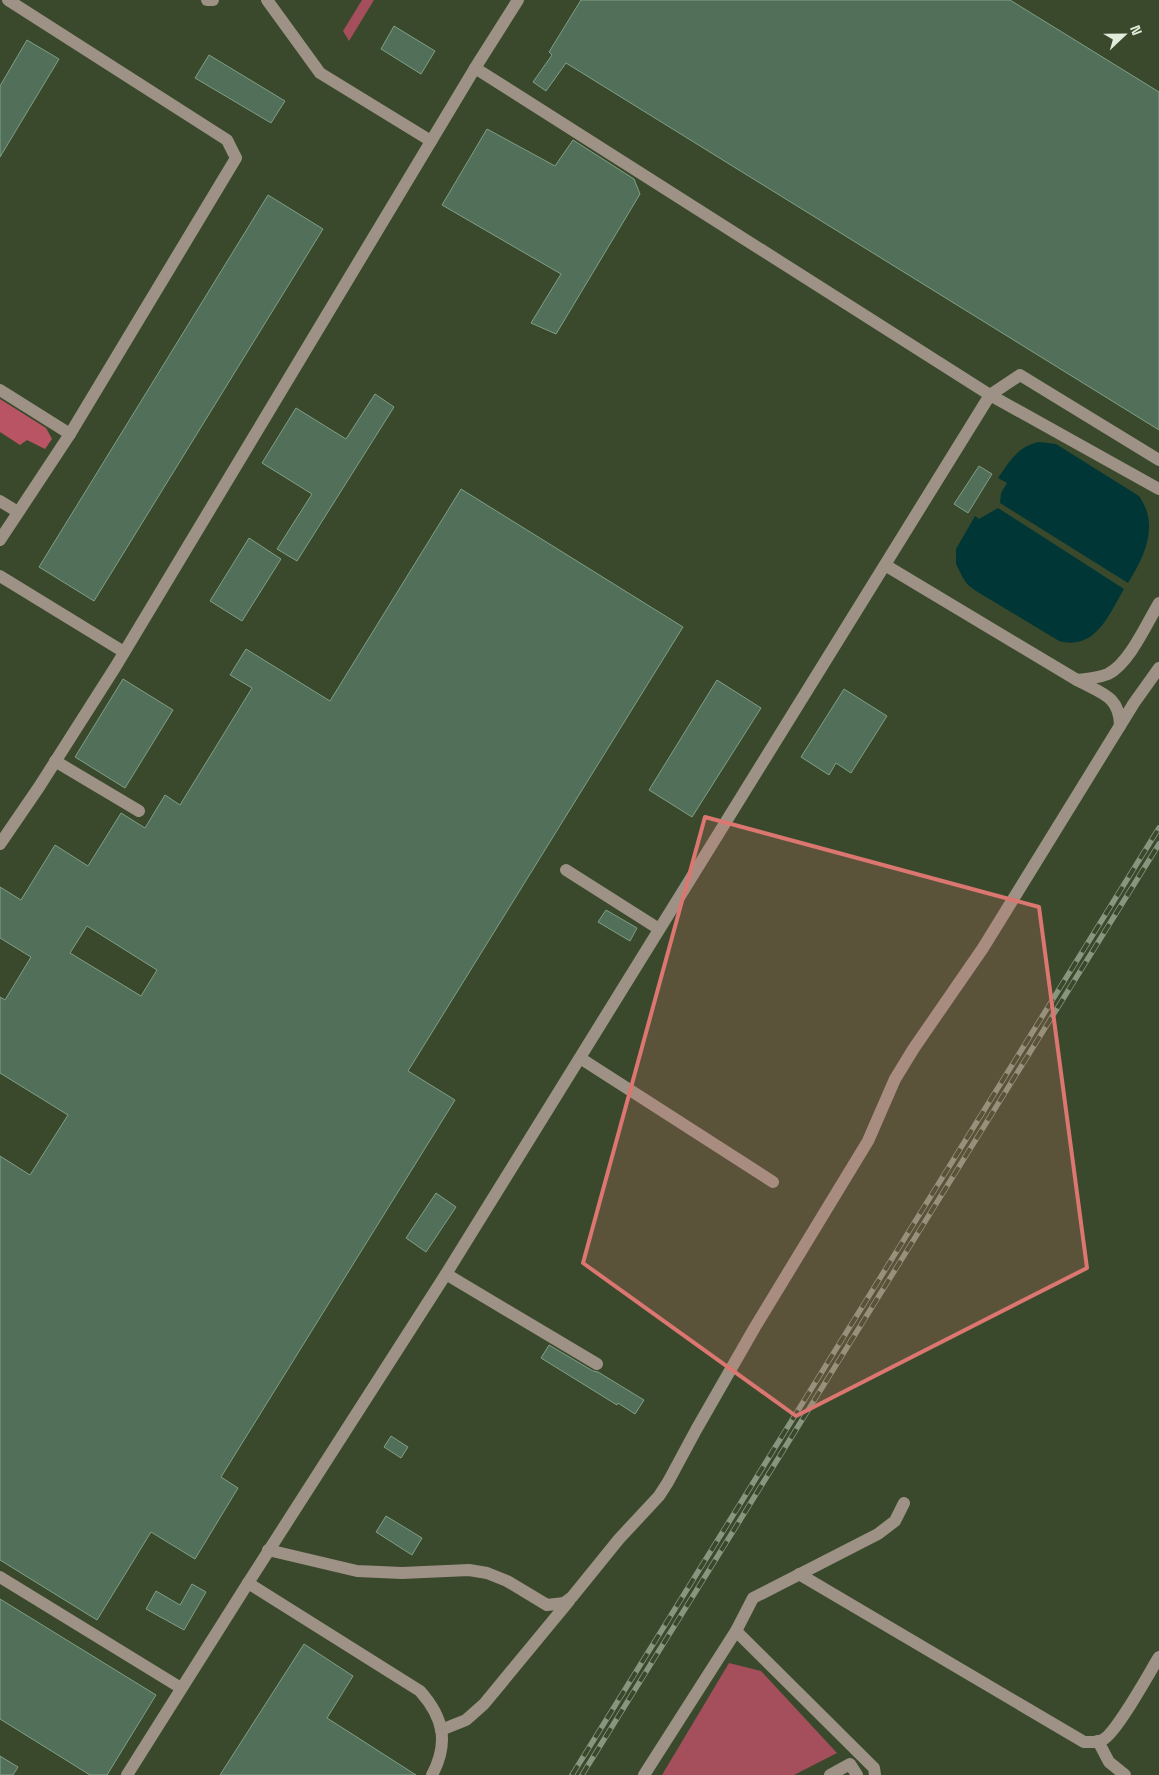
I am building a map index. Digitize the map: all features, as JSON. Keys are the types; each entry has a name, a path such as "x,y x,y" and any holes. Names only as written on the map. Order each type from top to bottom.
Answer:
{"street":[{"path":"0,540 70,434 236,158 228,140 8,0"},
{"path":"207,0 213,0"},
{"path":"267,0 320,73 431,141"},
{"path":"0,844 124,652 475,68 518,0"},
{"path":"475,68 990,395 1159,489"},
{"path":"127,1775 268,1550 446,1274 990,395 1020,375 1159,460"},
{"path":"0,390 70,434"},
{"path":"0,501 18,512"},
{"path":"884,565 1107,696 1116,704 1120,713 1120,726"},
{"path":"0,576 124,652"},
{"path":"1078,680 1090,679 1109,673 1124,661 1159,603"},
{"path":"441,1730 466,1720 484,1704 619,1539 659,1496 754,1327 876,1128 883,1105 895,1079 914,1048 983,948 1134,703 1159,668"},
{"path":"55,761 139,811"},
{"path":"566,870 659,929"},
{"path":"580,1058 773,1182"},
{"path":"446,1274 597,1364"},
{"path":"644,1775 736,1631 753,1598 878,1534 895,1521 904,1503"},
{"path":"268,1550 357,1571 402,1573 469,1570 487,1573 508,1581 547,1605 564,1603 572,1597"},
{"path":"799,1574 1084,1742 1105,1739 1117,1724 1159,1657"},
{"path":"0,1577 181,1688"},
{"path":"248,1583 420,1691 431,1703 439,1720 441,1730 442,1752 432,1775"},
{"path":"736,1631 874,1768 875,1775"},
{"path":"1098,1741 1109,1762 1125,1775"},
{"path":"830,1775 850,1764 856,1773 860,1765 852,1747"}],"highlighted area":[{"path":"705,817 1039,907 1087,1268 796,1416 583,1263"}],"shaded area":[{"path":"362,0 374,0 349,41 343,31"},
{"path":"0,399 46,428 52,439 45,449 27,440 20,445 0,432"},
{"path":"729,1663 761,1671 837,1753 794,1775 662,1775"}],"water":[{"path":"1039,442 1056,444 1139,496 1148,517 1148,539 1140,561 1128,583 1000,503 1001,493 1007,483 998,478 1020,451"},
{"path":"998,508 1124,589 1107,619 1092,636 1083,641 1072,643 1059,641 968,585 956,564 956,549 975,516 979,519"}],"building":[{"path":"581,0 1010,0 1159,92 1159,430 566,63 546,91 533,82 552,55 549,52"},
{"path":"394,26 435,51 421,74 381,49"},
{"path":"27,40 59,59 0,157 0,86"},
{"path":"209,55 285,101 271,123 195,78"},
{"path":"487,129 555,166 573,140 634,179 640,194 556,334 531,323 561,274 442,205"},
{"path":"268,195 323,229 94,601 39,567"},
{"path":"375,394 394,407 297,561 277,549 312,494 262,463 296,408 346,439"},
{"path":"979,466 992,474 968,513 954,504"},
{"path":"461,489 683,627 408,1071 455,1100 221,1477 238,1488 195,1559 151,1532 97,1620 0,1560 0,1156 30,1175 68,1115 0,1073 0,997 5,1000 31,957 0,938 0,887 21,900 55,845 88,866 121,813 145,828 165,795 180,805 252,688 230,675 246,649 330,701","holes":["87,926 157,970 141,996 70,953"]},
{"path":"249,538 281,559 242,621 210,601"},
{"path":"123,679 173,710 125,788 75,757"},
{"path":"717,680 761,708 692,817 649,790"},
{"path":"844,689 887,716 851,773 836,763 829,775 801,757"},
{"path":"606,910 637,928 630,941 598,922"},
{"path":"436,1193 456,1207 426,1252 406,1238"},
{"path":"549,1345 644,1400 635,1414 541,1358"},
{"path":"391,1436 408,1447 401,1458 384,1447"},
{"path":"386,1516 422,1538 412,1555 376,1532"},
{"path":"192,1584 206,1592 184,1630 146,1609 156,1591 180,1605"},
{"path":"0,1599 156,1695 107,1775 90,1775 0,1719"},
{"path":"304,1644 353,1676 327,1718 416,1775 220,1775"},
{"path":"0,1756 18,1767 13,1775 0,1775"}],"railway":[{"path":"572,1775 1159,828"},
{"path":"582,1775 1159,844"}]}
